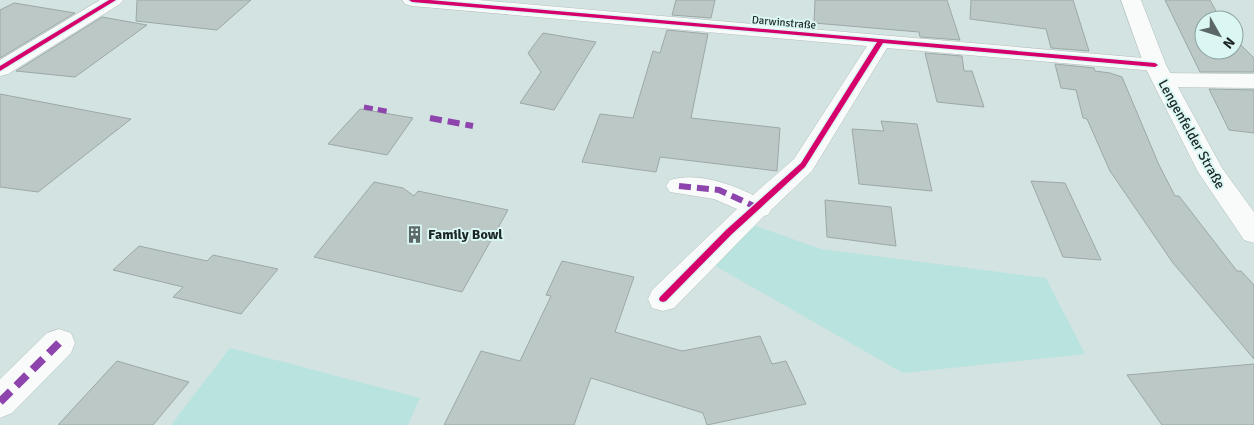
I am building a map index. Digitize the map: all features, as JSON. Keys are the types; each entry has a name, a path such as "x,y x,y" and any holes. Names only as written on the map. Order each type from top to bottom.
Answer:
{"street":[{"path":"0,69 113,0"},
{"name":"Darwinstraße","path":"412,0 881,42 1254,82"},
{"path":"638,20 649,0"},
{"name":"Lengenfelder Straße","path":"1131,0 1159,72 1211,172 1254,233"},
{"path":"663,299 729,232 758,208 803,165 881,42"},
{"path":"679,186 719,190 758,208"},
{"path":"0,402 60,343"}],"shaded area":[{"path":"753,225 821,249 1046,278 1085,354 903,373 712,264"},
{"path":"230,348 420,398 408,425 171,425"}],"building":[{"path":"137,0 251,0 217,30 136,21"},
{"path":"676,0 715,0 711,18 672,15"},
{"path":"815,0 947,0 960,40 920,37 919,32 814,23"},
{"path":"971,0 1073,0 1089,51 1051,48 1046,29 970,19"},
{"path":"1165,0 1210,0 1216,10 1194,10 1194,60"},
{"path":"14,3 75,13 0,58 0,10"},
{"path":"102,17 147,25 75,77 16,71"},
{"path":"667,30 708,34 691,118 780,128 777,171 660,157 656,172 582,162 600,114 633,118 653,51 660,53"},
{"path":"543,33 596,42 554,110 520,103 541,72 528,53"},
{"path":"1244,48 1254,58 1254,72 1200,72 1194,60 1244,60"},
{"path":"925,53 962,56 964,71 972,71 984,107 937,102"},
{"path":"1055,64 1094,68 1095,71 1122,77 1159,165 1175,196 1179,196 1237,271 1241,271 1254,285 1254,359 1173,263 1110,171 1087,119 1083,118 1076,90 1061,88"},
{"path":"1209,89 1254,90 1254,133 1229,130"},
{"path":"0,94 131,119 38,192 0,187"},
{"path":"360,109 413,118 387,155 328,144"},
{"path":"881,121 917,124 932,191 859,184 852,129 884,131"},
{"path":"1031,181 1065,183 1101,260 1063,257"},
{"name":"Family Bowl","path":"374,182 403,188 414,196 418,191 508,210 462,292 314,257"},
{"path":"825,200 891,207 896,246 827,237"},
{"path":"139,246 207,261 213,255 278,269 241,314 173,297 183,287 113,270"},
{"path":"562,261 634,277 615,332 682,351 760,336 772,364 786,361 806,404 707,425 703,413 591,378 574,425 444,425 481,351 520,361 551,296 546,295"},
{"path":"117,361 189,382 153,425 58,425"},
{"path":"1254,364 1254,425 1162,425 1127,375"}],"marked path":[{"path":"364,107 391,112"},
{"path":"430,118 473,126"},
{"path":"679,186 719,190 758,208"},
{"path":"0,402 59,343"}],"cycle path":[{"path":"0,69 113,0"},
{"path":"412,0 1155,65"},
{"path":"663,299 729,232 803,165 881,41"}],"place":[{"name":"Family Bowl","path":"414,234"}]}
